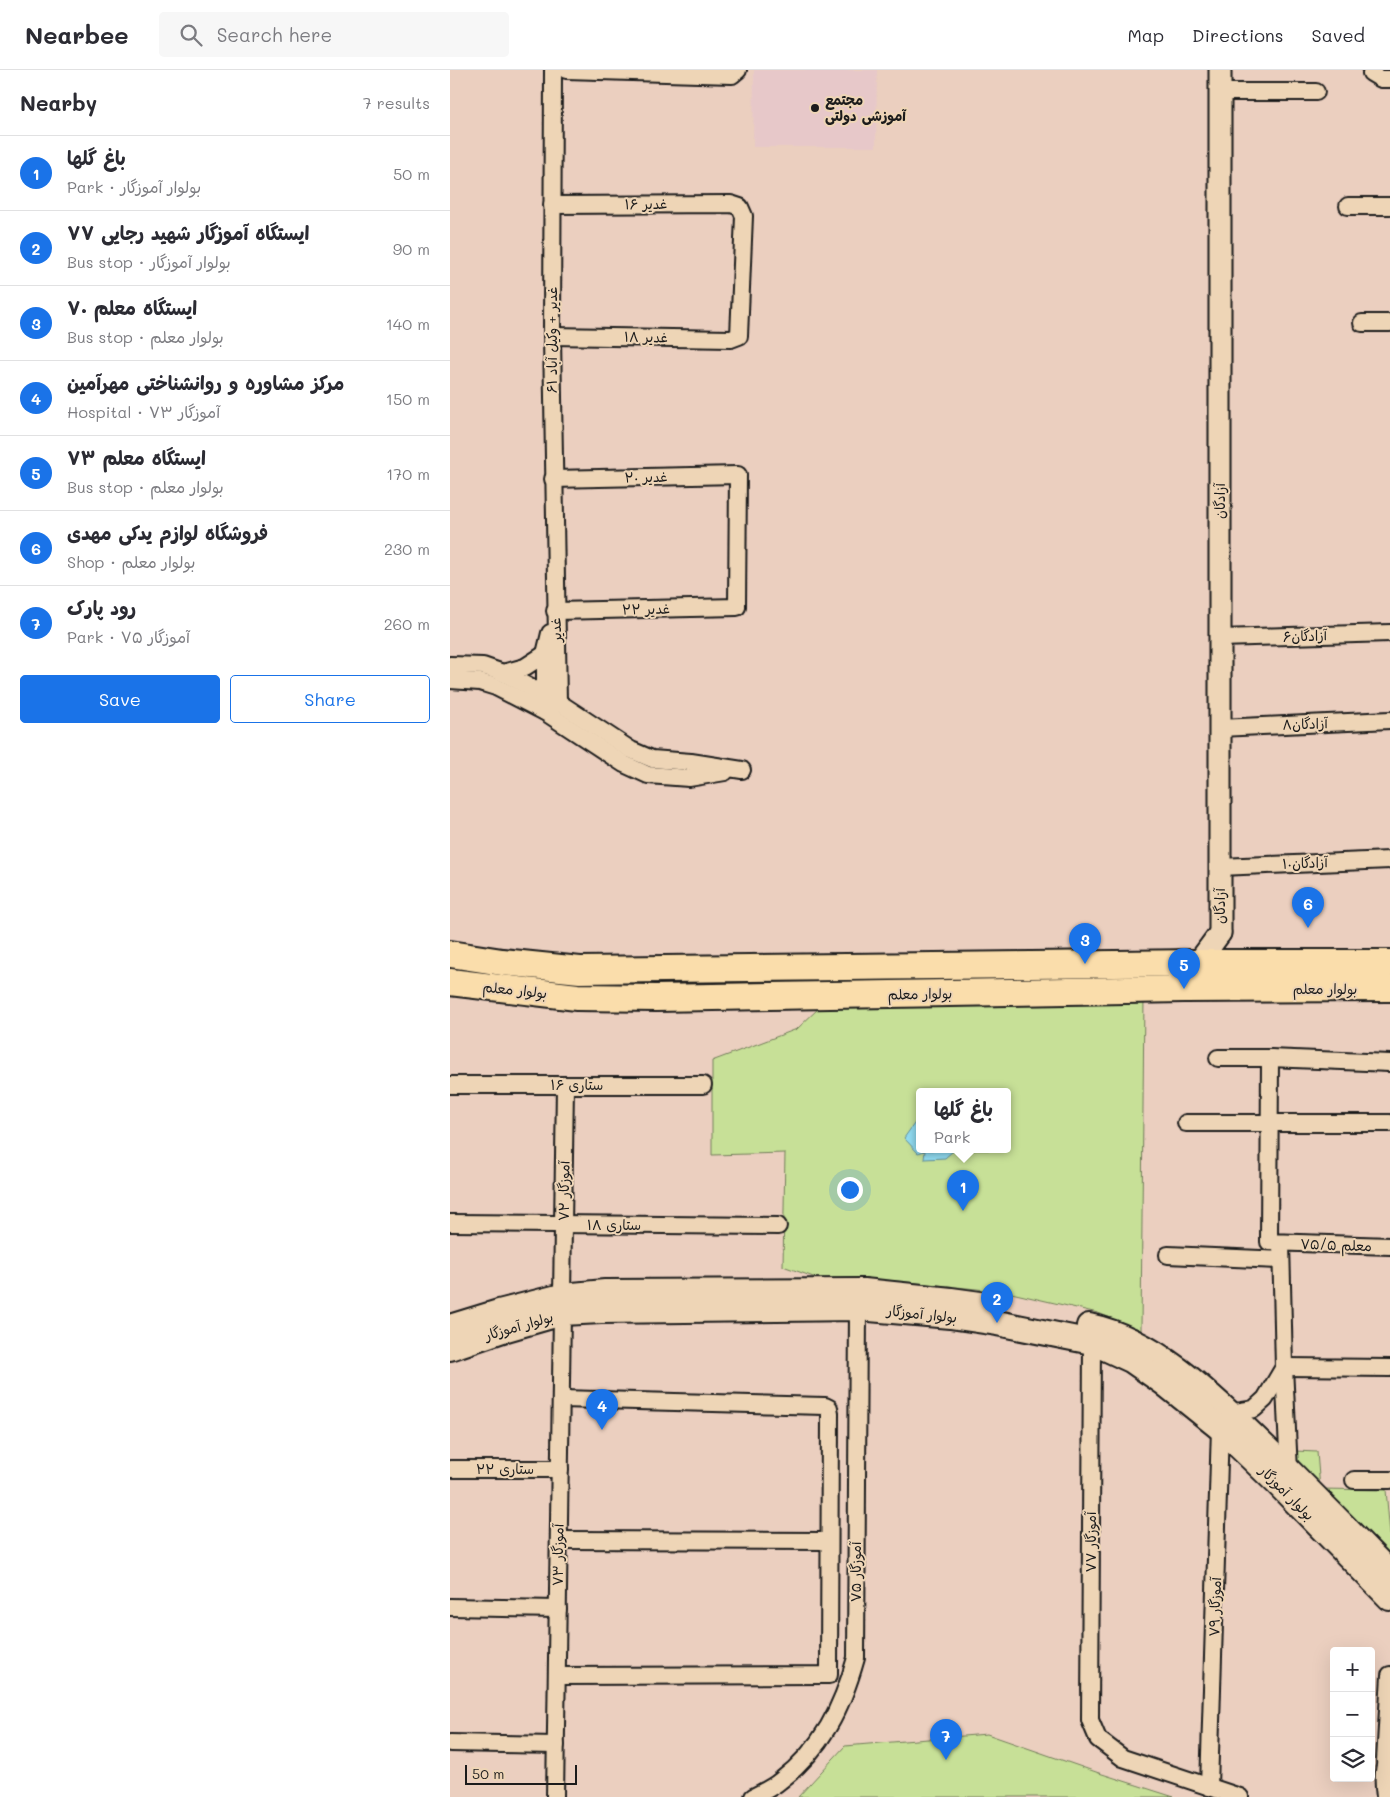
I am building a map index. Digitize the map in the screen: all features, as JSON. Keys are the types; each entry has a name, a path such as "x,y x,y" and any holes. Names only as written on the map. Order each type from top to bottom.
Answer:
{"main road":[{"name":"بولوار معلم","path":"450,954 502,962 580,970 1198,962 1390,963"},
{"name":"بولوار معلم","path":"450,982 577,997 656,998 1390,988"},
{"name":"بولوار آموزگار","path":"450,1348 503,1330 562,1305 605,1292 864,1291 1000,1307 1096,1328 1139,1344 1177,1370 1278,1482 1390,1598"},
{"name":"بولوار آموزگار","path":"450,1327 499,1312 562,1305 601,1311 858,1308 950,1316 998,1323 1092,1342 1131,1360 1224,1420 1289,1471 1390,1573"}],"street":[{"name":"غدیر + وکیل آباد ۶۱","path":"553,70 552,336 555,611"},
{"path":"566,70 732,75 738,71"},
{"name":"آزادگان","path":"1220,70 1220,933"},
{"path":"1372,72 1382,79 1390,79"},
{"path":"1220,92 1316,92"},
{"name":"غدیر ۱۶","path":"552,205 731,204 740,207 744,216 739,336"},
{"path":"1348,206 1390,206"},
{"path":"1362,323 1390,323"},
{"name":"غدیر ۱۸","path":"552,336 731,339 739,336"},
{"name":"غدیر ۲۰","path":"553,479 738,475 737,607"},
{"name":"غدیر ۲۲","path":"555,611 737,607"},
{"name":"غدیر","path":"549,703 545,654 555,611"},
{"name":"غدیر","path":"549,703 555,611"},
{"name":"آزادگان۶","path":"1220,638 1390,633"},
{"path":"503,672 525,667 545,654"},
{"path":"450,665 483,666 503,672 549,703 631,750 652,759 691,762 742,770 690,778 648,775 624,764 549,703 480,682 450,680"},
{"name":"آزادگان۸","path":"1220,728 1390,720"},
{"name":"آزادگان۱۰","path":"1220,867 1390,860"},
{"path":"1198,962 1220,933 1240,963"},
{"path":"1218,1058 1270,1058 1390,1063"},
{"path":"1270,1058 1269,1242 1282,1243 1284,1367 1289,1471"},
{"name":"ستاری ۱۶","path":"450,1085 703,1085"},
{"name":"۷۲ آموزگار","path":"562,1305 565,1086"},
{"path":"1186,1123 1390,1123"},
{"name":"ستاری ۱۸","path":"450,1223 778,1226"},
{"name":"معلم ۷۵/۵","path":"1282,1243 1390,1246"},
{"path":"1168,1255 1281,1260"},
{"name":"۷۳ آموزگار","path":"555,1797 562,1305"},
{"name":"آموزگار ۷۵","path":"753,1797 780,1782 812,1750 837,1712 856,1658 858,1308"},
{"name":"۷۷ آموزگار","path":"1092,1342 1090,1720 1098,1739 1123,1758 1210,1787"},
{"path":"1284,1367 1390,1368"},
{"path":"1224,1420 1254,1410 1265,1400 1284,1367"},
{"path":"556,1676 829,1675 829,1408 825,1406 561,1399"},
{"name":"۷۹ آموزگار","path":"1210,1787 1224,1420"},
{"name":"ستاری ۲۲","path":"450,1469 560,1468"},
{"path":"1354,1480 1390,1480"},
{"path":"558,1540 829,1541"},
{"path":"450,1607 558,1609"},
{"path":"1385,1797 1383,1783 1388,1757 1390,1674"},
{"path":"450,1743 556,1745"},
{"path":"1210,1787 1240,1797"}],"shaded area":[{"name":"مجتمع آموزشی دولتی","path":"754,70 877,70 876,147 753,147"}],"green space":[{"path":"1144,996 1141,1330 1098,1313 1007,1292 866,1278 819,1279 783,1266 785,1153 712,1155 712,1061 797,1029 821,1006"},
{"path":"1295,1451 1317,1452 1320,1489 1386,1490 1390,1534 1390,1569 1295,1471"},
{"path":"987,1734 1174,1797 798,1797 845,1746"}],"water":[{"path":"916,1121 916,1151 904,1138"},
{"path":"925,1153 951,1153 945,1158 924,1159"}],"place":[{"name":"مجتمع آموزشی دولتی","path":"815,108"},
{"name":"فروشگاه لوازم یدکی مهدی","path":"1308,928"},
{"name":"ایستگاه معلم ۷۰","path":"1085,964"},
{"name":"ایستگاه معلم ۷۳","path":"1184,989"},
{"name":"باغ گلها","path":"963,1211"},
{"name":"ایستگاه آموزگار شهید رجایی ۷۷","path":"997,1323"},
{"name":"مرکز مشاوره و روانشناختی مهرآمین","path":"602,1430"},
{"name":"رود پارک","path":"946,1760"}]}
